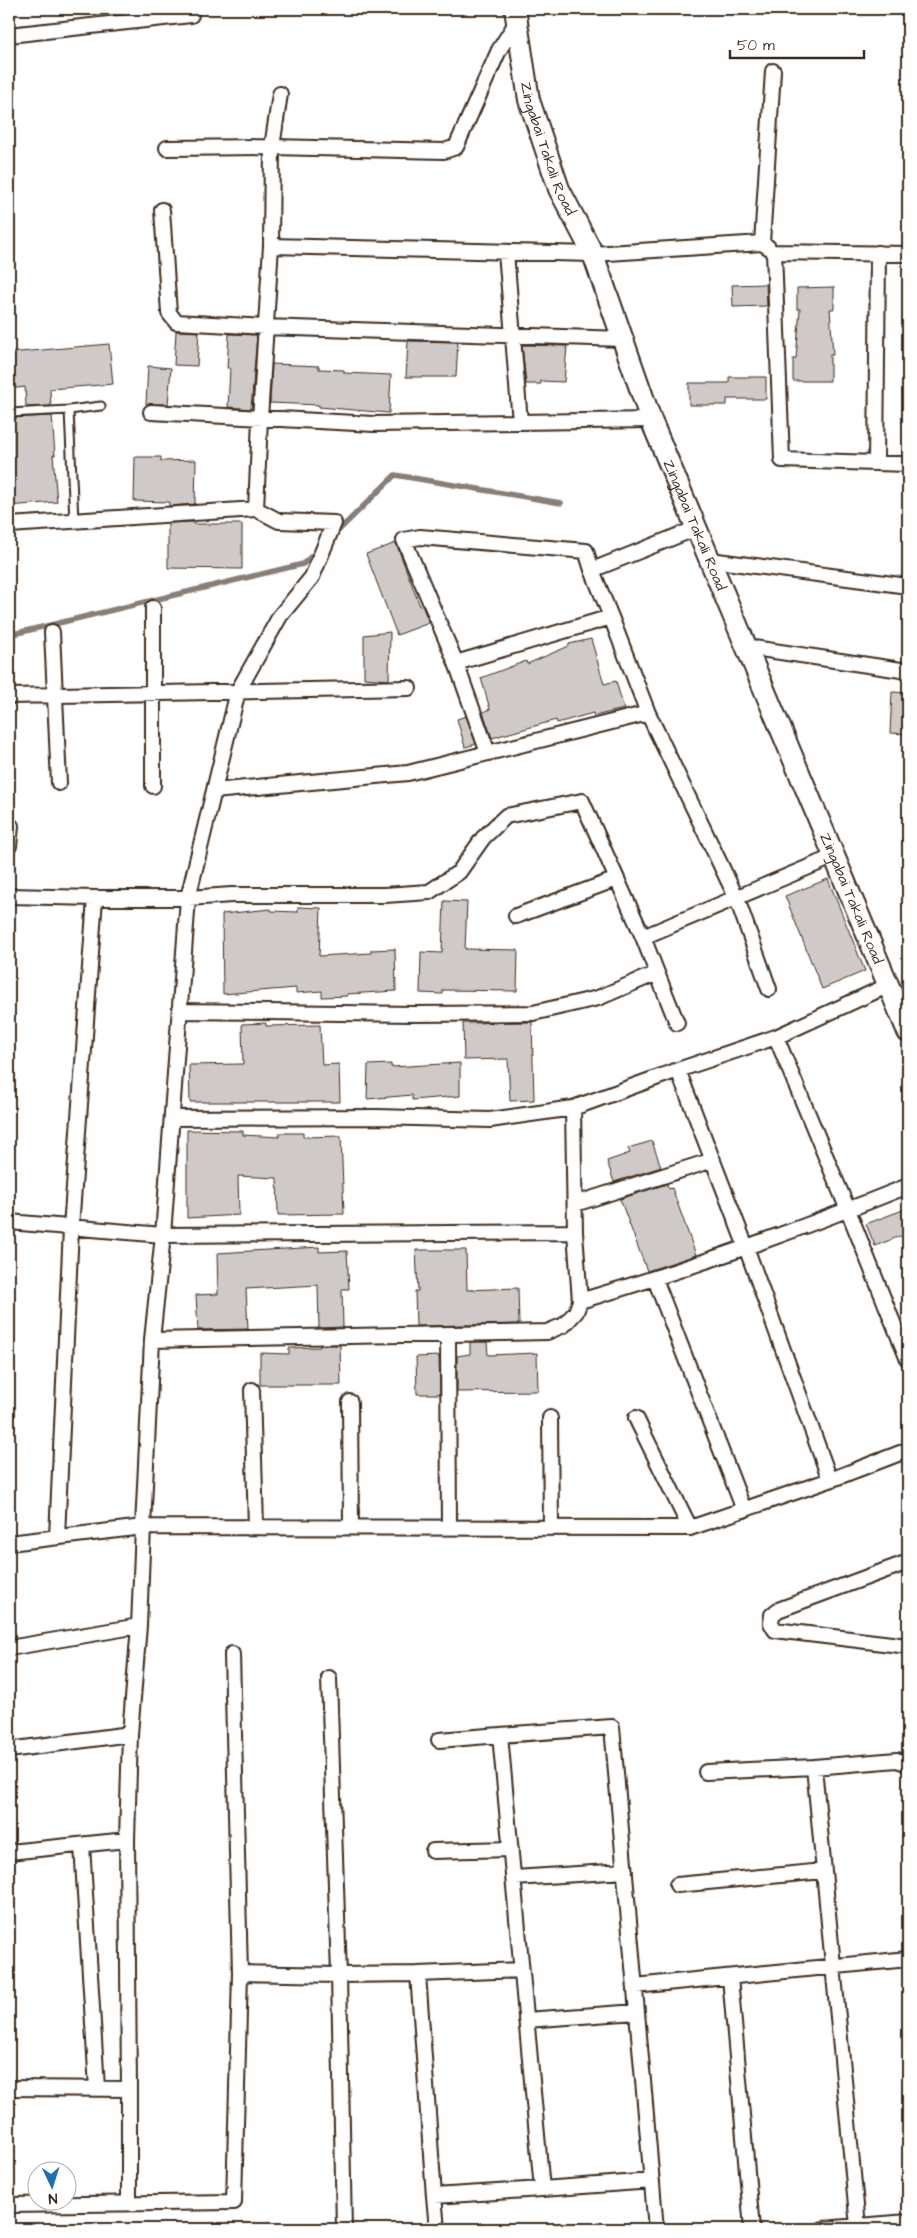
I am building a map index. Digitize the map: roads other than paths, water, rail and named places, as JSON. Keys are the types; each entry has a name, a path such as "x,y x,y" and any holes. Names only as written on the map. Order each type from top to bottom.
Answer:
{"street":[{"path":"9,36 191,15"},
{"path":"167,148 272,147 444,152 456,147 515,16"},
{"name":"Zingabai Takali Road","path":"515,16 529,100 559,189 593,254 651,420 907,1028"},
{"path":"762,243 773,71"},
{"path":"256,509 271,246 272,147 280,94"},
{"path":"162,210 169,313 176,322 265,327 623,339"},
{"path":"271,246 593,254 762,243 774,252 908,254"},
{"path":"506,252 515,336 520,422"},
{"path":"774,252 782,460 908,464"},
{"path":"876,463 878,254"},
{"path":"151,412 374,424 651,420"},
{"path":"9,525 256,509 279,521 334,523 312,577 280,616 238,691 188,898 163,1235 152,1340 138,1626 130,1734 127,1840 129,2203"},
{"path":"592,570 697,528"},
{"path":"488,753 456,663 404,540 420,537 586,551 648,713 737,898 769,989"},
{"path":"710,560 908,586"},
{"path":"153,608 153,786"},
{"path":"456,663 611,617"},
{"path":"52,632 59,784"},
{"path":"747,647 908,671"},
{"path":"9,696 409,688"},
{"path":"214,791 408,773 648,713"},
{"path":"9,896 188,898 232,895 385,895 429,892 459,872 484,838 506,816 582,801 642,937 677,1023"},
{"path":"9,846 11,826"},
{"path":"642,937 835,856"},
{"path":"516,916 617,880"},
{"path":"57,1537 71,1228 95,898"},
{"path":"180,1011 414,1014 533,1013 598,998 657,973"},
{"path":"172,1118 377,1117 490,1120 573,1108 776,1037 889,985"},
{"path":"776,1037 908,1360"},
{"path":"678,1070 746,1247 830,1480"},
{"path":"152,1340 547,1332 564,1325 576,1312 580,1301 575,1232 573,1108"},
{"path":"575,1204 713,1160"},
{"path":"580,1301 654,1279 746,1247 908,1186"},
{"path":"9,1222 163,1235 575,1232"},
{"path":"654,1279 744,1510"},
{"path":"448,1334 449,1527"},
{"path":"252,1390 256,1527"},
{"path":"350,1402 352,1527"},
{"path":"550,1418 551,1528"},
{"path":"636,1418 690,1528"},
{"path":"9,1543 143,1527 690,1528 830,1480 908,1450"},
{"path":"908,1562 778,1610 772,1615 771,1623 775,1630 908,1646"},
{"path":"9,1648 138,1626"},
{"path":"9,2205 234,2202 240,1973 232,1654"},
{"path":"329,1678 339,1975 344,2229"},
{"path":"439,1740 612,1727 656,2229"},
{"path":"9,1750 130,1734"},
{"path":"500,1735 542,2189"},
{"path":"706,1772 814,1767 897,1760 908,1764"},
{"path":"814,1767 858,2226"},
{"path":"9,1852 127,1840"},
{"path":"82,1845 97,2088"},
{"path":"433,1851 511,1849"},
{"path":"514,1878 625,1871"},
{"path":"677,1885 823,1871"},
{"path":"635,1986 908,1959"},
{"path":"240,1973 339,1975 522,1970"},
{"path":"418,1974 437,2229"},
{"path":"730,1977 752,2229"},
{"path":"526,2020 638,2012"},
{"path":"9,2088 129,2088"},
{"path":"434,2196 652,2181"},
{"path":"823,2229 908,2222"}],"lane":[{"path":"9,413 69,410 101,406"},
{"path":"69,410 74,521"}],"waterway":[{"path":"335,534 395,475 561,503"},
{"path":"9,635 303,564 319,549"}]}
